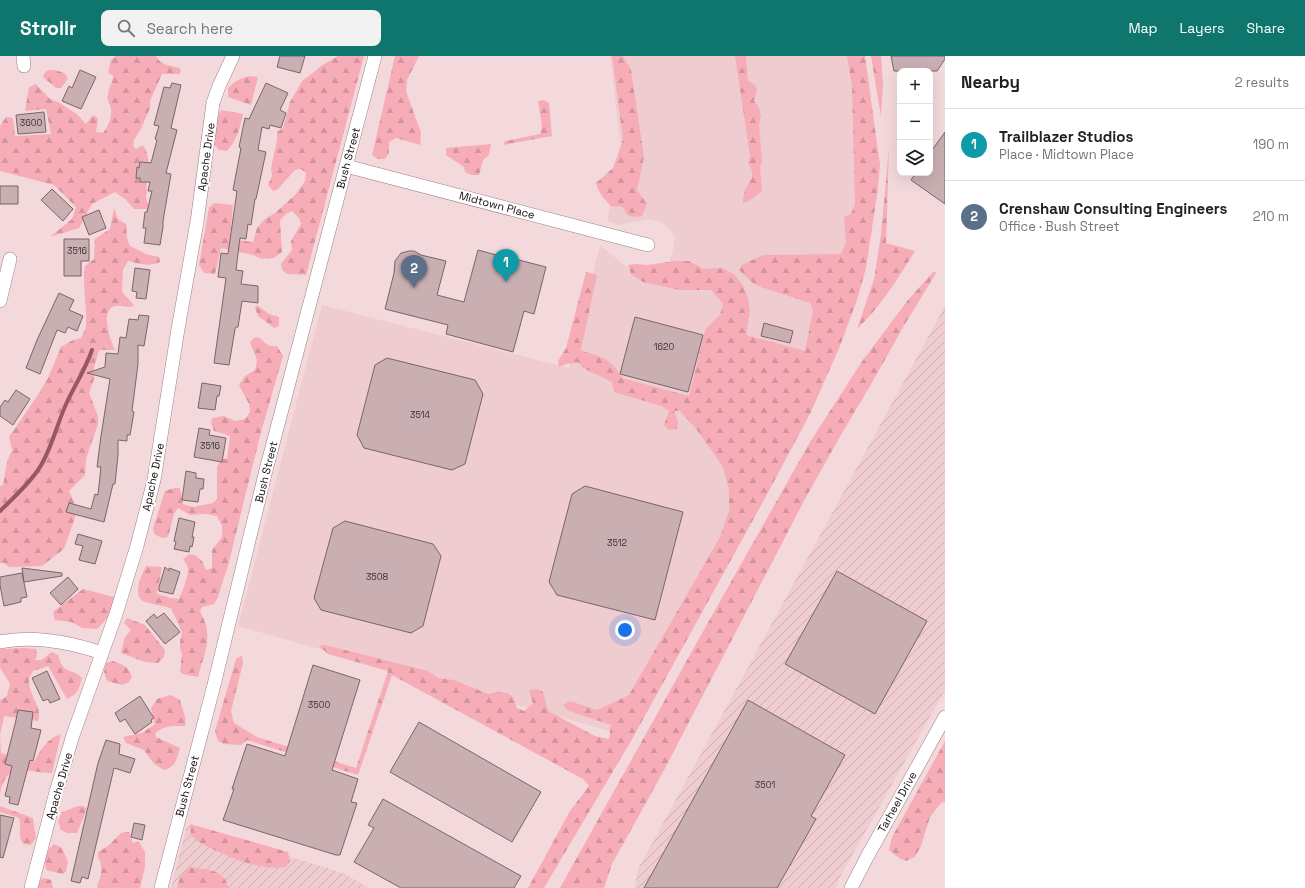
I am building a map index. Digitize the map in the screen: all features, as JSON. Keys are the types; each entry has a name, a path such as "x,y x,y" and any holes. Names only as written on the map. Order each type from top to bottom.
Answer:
{"street":[{"name":"Apache Drive","path":"31,888 55,795 73,735 116,614 137,546 154,480 197,222 214,103 219,86 233,56"},
{"name":"Bush Street","path":"161,888 212,692 266,470 375,56"},
{"name":"Midtown Place","path":"346,166 648,245"},
{"path":"0,301 10,259"},
{"path":"0,642 41,640 64,642 102,652"},
{"name":"Tarheel Drive","path":"851,888 945,717"}],"shaded area":[{"path":"610,56 854,56 871,150 838,327 617,733 238,626 322,305 569,368 600,245 629,269 642,276 668,265 673,251 675,236 667,226 658,221 649,219 619,225 607,221 621,148"},
{"path":"945,306 945,690 839,879 836,888 635,888 638,869"},
{"path":"187,825 343,873 369,888 171,888"}],"green space":[{"path":"116,56 156,56 163,63 180,68 181,71 180,74 162,74 150,101 150,108 141,129 134,140 133,146 136,149 144,146 147,152 149,165 146,200 150,209 134,209 125,199 115,192 92,204 79,228 50,237 72,219 76,207 54,185 0,171 0,126 6,117 13,118 15,136 51,134 46,109 25,111 29,87 36,84 50,99 58,102 77,114 86,124 94,115 98,119 96,132 103,133 111,116 108,96 113,76 108,73 111,60"},
{"path":"338,56 364,56 306,275 287,274 282,270 281,264 292,250 291,241 301,224 299,218 292,211 280,220 282,252 274,258 262,259 253,255 221,248 215,274 204,273 199,265 209,207 214,203 233,205 230,239 253,242 257,228 265,219 275,213 296,194 305,181 306,173 301,169 295,170 277,190 273,191 268,185 272,176 271,168 277,140 277,132 283,128 290,102 302,81 321,66"},
{"path":"395,56 419,56 407,80 406,91 421,133 420,145 396,138 389,142 389,153 385,159 378,159 372,155"},
{"path":"612,56 623,56 631,70 644,157 637,190 647,204 642,216 636,217 627,215 624,208 620,206 612,207 601,194 596,183 613,168 623,140"},
{"path":"735,56 746,56 748,81 755,85 757,90 754,101 759,107 761,116 759,124 762,162 760,167 762,191 749,201 743,203 744,193 751,179 752,173 748,163 750,156"},
{"path":"847,56 865,56 880,165 866,268 857,300 840,346 810,414 631,741 544,888 528,888 570,811 589,786 583,779 392,675 358,775 247,740 241,745 224,744 218,741 215,731 236,659 242,655 243,663 231,711 234,723 257,737 356,768 388,671 328,654 319,646 325,645 428,671 438,678 454,680 488,694 496,692 507,693 513,697 517,708 524,711 533,704 529,690 538,689 543,692 548,711 595,736 609,739 611,725 569,711 563,705 570,701 597,710 629,695 720,537 729,511 729,490 723,467 697,430 680,411 674,411 678,422 677,429 669,430 664,425 669,411 661,406 614,392 612,382 583,368 578,362 559,367 558,361 566,348 586,272 597,275 581,350 599,356 608,361 615,367 622,378 689,396 705,330 720,315 723,304 711,290 680,290 643,282 631,274 628,265 647,265 675,261 689,261 704,269 722,268 734,274 742,284 748,298 750,311 746,335 805,351 813,310 810,303 755,285 739,270 742,265 763,255 841,254 846,242 844,217 851,214 855,204 852,86"},
{"path":"871,56 881,56 883,84 881,117"},
{"path":"49,70 60,71 68,78 61,88 56,88 43,77 45,72"},
{"path":"250,76 258,77 251,105 228,97 228,88 240,79"},
{"path":"544,100 549,103 552,136 503,145 505,141 540,134 542,126 538,101"},
{"path":"221,110 243,114 238,134 227,151 219,150 212,142"},
{"path":"491,144 489,155 483,160 479,175 471,175 465,172 464,167 446,155 446,148"},
{"path":"889,148 886,243 915,251 881,302 857,329 874,279 881,234"},
{"path":"114,208 118,219 126,224 127,238 130,246 146,254 159,257 160,262 148,265 128,261 123,270 122,292 134,305 131,307 115,306 110,309 108,313 107,320 109,334 115,350 99,350 94,367 94,379 89,393 98,416 98,424 86,459 85,475 69,491 76,507 75,518 64,549 42,566 9,567 4,563 0,563 0,486 3,485 7,462 12,450 9,437 48,378 61,347 73,340 81,338 83,334 86,326 84,281 85,266 94,259 95,239 110,229"},
{"path":"934,271 936,273 902,329 805,499 662,774 612,864 604,888 560,888 810,442 863,360 908,300"},
{"path":"257,305 269,314 279,317 279,326 274,328 258,316 255,308"},
{"path":"255,337 260,338 270,345 277,346 283,356 261,432 227,570 214,604 202,607 200,611 207,628 207,644 198,677 182,674 180,671 182,654 180,642 182,632 171,608 143,601 138,594 139,584 146,566 162,567 157,594 179,599 188,571 188,567 183,559 190,554 195,555 202,561 206,570 212,568 212,550 222,537 222,526 217,516 206,514 190,515 178,508 174,514 168,537 162,538 154,534 153,528 165,491 180,488 183,504 193,507 213,503 217,499 217,467 221,459 227,459 230,436 214,431 211,424 212,418 224,416 235,421 245,419 250,412 249,404 239,385 245,376 255,370 257,360 250,342"},
{"path":"83,589 118,598 109,615 97,629 83,628 71,622 55,620 53,612"},
{"path":"127,618 145,625 165,650 164,657 158,663 145,662 121,653 125,637 131,630 124,623"},
{"path":"0,649 36,649 37,655 35,660 41,660 52,652 58,655 62,665 65,668 82,678 78,691 67,699 48,666 33,671 29,679 29,685 39,710 38,721 4,716 0,735 0,700 7,696 10,684 0,667"},
{"path":"113,661 123,665 129,670 132,677 129,682 122,685 107,681 104,672 106,663"},
{"path":"171,695 180,700 185,716 185,726 172,726 161,729 155,734 156,737 180,748 174,764 168,769 164,770 154,764 144,750 126,743 123,737 142,733 155,724 151,708 157,699"},
{"path":"61,734 52,773 19,770 13,772 3,783 0,794 0,735 1,753 34,762 41,749 56,736"},
{"path":"945,741 945,802 941,803 930,817 921,846 915,857 906,861 899,858 889,850 892,837"},
{"path":"0,806 33,818 36,838 31,845 23,844 21,840 19,818 0,812"},
{"path":"78,806 83,806 87,809 77,833 67,833 61,830 58,821 62,812"},
{"path":"190,824 288,852 290,861 286,867 276,868 255,865 233,858 213,850 196,840 191,833"},
{"path":"129,832 133,843 139,842 145,852 145,867 140,888 98,888 97,886 100,876 101,863 98,857 98,852 108,846 121,833"},
{"path":"54,844 62,848 68,862 66,871 63,874 46,870 46,856"},
{"path":"189,867 213,871 219,874 223,877 228,888 177,888 180,877"},
{"path":"43,878 51,880 53,888 37,888 39,882"}],"building":[{"path":"280,56 305,56 300,73 277,67"},
{"path":"891,56 945,56 945,59 937,71 933,71 933,68 897,68 897,71 894,71"},
{"path":"80,70 96,77 81,109 62,101 69,86 72,88"},
{"path":"172,83 181,85 171,128 177,130 166,173 171,174 160,245 144,243 146,228 143,228 145,212 147,212 152,191 148,191 150,182 140,182 140,178 136,178 137,167 139,168 140,162 151,163 159,126 154,125 164,87 170,88"},
{"path":"266,83 288,93 280,110 286,113 281,128 270,125 269,129 262,127 258,150 266,152 255,199 251,225 248,224 246,239 240,238 236,270 243,271 241,284 258,286 258,303 242,301 238,327 235,329 229,365 214,363 226,278 218,277 221,253 228,254 237,191 233,190 241,148 239,147 245,118 249,119"},
{"path":"44,112 46,132 18,134 16,115"},
{"path":"945,132 945,204 911,180 914,176 933,176 933,149"},
{"path":"0,186 18,186 18,204 0,204"},
{"path":"52,189 73,209 63,221 41,200"},
{"path":"99,210 106,228 89,235 82,217"},
{"path":"64,239 89,239 89,261 81,261 81,276 64,276"},
{"path":"478,250 500,256 501,253 511,255 511,258 546,267 534,314 524,311 513,352 446,334 448,325 385,309 394,273 395,261 401,253 414,251 421,255 446,261 437,295 464,302"},
{"path":"135,268 150,270 146,299 136,298 137,292 132,291"},
{"path":"59,293 74,300 69,310 83,316 77,331 68,327 65,333 57,330 40,374 26,368 37,340"},
{"path":"139,315 149,316 144,346 138,345 138,364 132,411 134,412 130,435 127,435 127,441 118,440 115,484 113,484 104,522 66,512 69,503 91,509 95,494 98,495 101,467 97,467 110,379 87,373 105,367 106,353 118,354 120,337 126,338 129,319 138,320"},
{"path":"635,317 703,335 688,392 620,374"},
{"path":"764,323 793,331 790,343 761,336"},
{"path":"387,358 475,380 483,394 465,464 452,470 364,448 357,435 375,365"},
{"path":"202,383 221,386 219,396 217,396 215,410 198,408"},
{"path":"16,390 30,399 13,425 0,416 0,407 5,400 8,402"},
{"path":"199,428 210,430 209,435 226,438 222,462 194,457"},
{"path":"186,471 196,473 196,478 204,479 203,489 200,489 198,502 182,500"},
{"path":"585,486 683,512 655,620 557,595 549,582 572,494"},
{"path":"179,518 195,522 192,547 190,546 189,552 174,549 176,542 174,541"},
{"path":"345,521 433,544 441,556 423,626 411,633 321,610 314,598 333,528"},
{"path":"78,534 102,541 95,564 79,560 83,546 75,544"},
{"path":"165,567 169,571 169,568 180,572 173,594 159,591"},
{"path":"22,568 62,573 62,576 24,582"},
{"path":"837,571 927,621 875,714 785,664"},
{"path":"22,573 27,597 21,598 21,602 4,606 0,577"},
{"path":"68,577 78,589 61,605 50,593"},
{"path":"164,613 180,632 165,644 146,621 154,614 157,618"},
{"path":"313,665 360,680 332,770 358,779 351,802 357,803 340,855 223,820 247,744 285,756"},
{"path":"47,671 60,699 50,703 48,699 43,701 32,678"},
{"path":"140,696 154,718 151,720 152,722 135,734 125,719 120,722 115,713"},
{"path":"748,700 845,755 811,816 816,819 777,888 644,888"},
{"path":"18,710 33,712 31,728 41,730 33,761 30,760 18,805 9,803 10,797 5,796 12,766 5,764"},
{"path":"419,722 541,792 512,842 390,772"},
{"path":"106,740 120,744 119,754 135,759 130,773 114,768 88,879 82,877 80,883 71,881 98,763"},
{"path":"383,799 521,876 514,888 401,888 354,862 374,828 368,825"},
{"path":"0,815 14,818 3,858 0,857"},
{"path":"134,823 145,825 142,840 131,837"}],"waterway":[{"path":"0,511 20,492 43,463 67,402 84,370 92,350"}],"place":[{"name":"Trailblazer Studios","path":"506,282"},
{"name":"Crenshaw Consulting Engineers","path":"414,288"}]}
